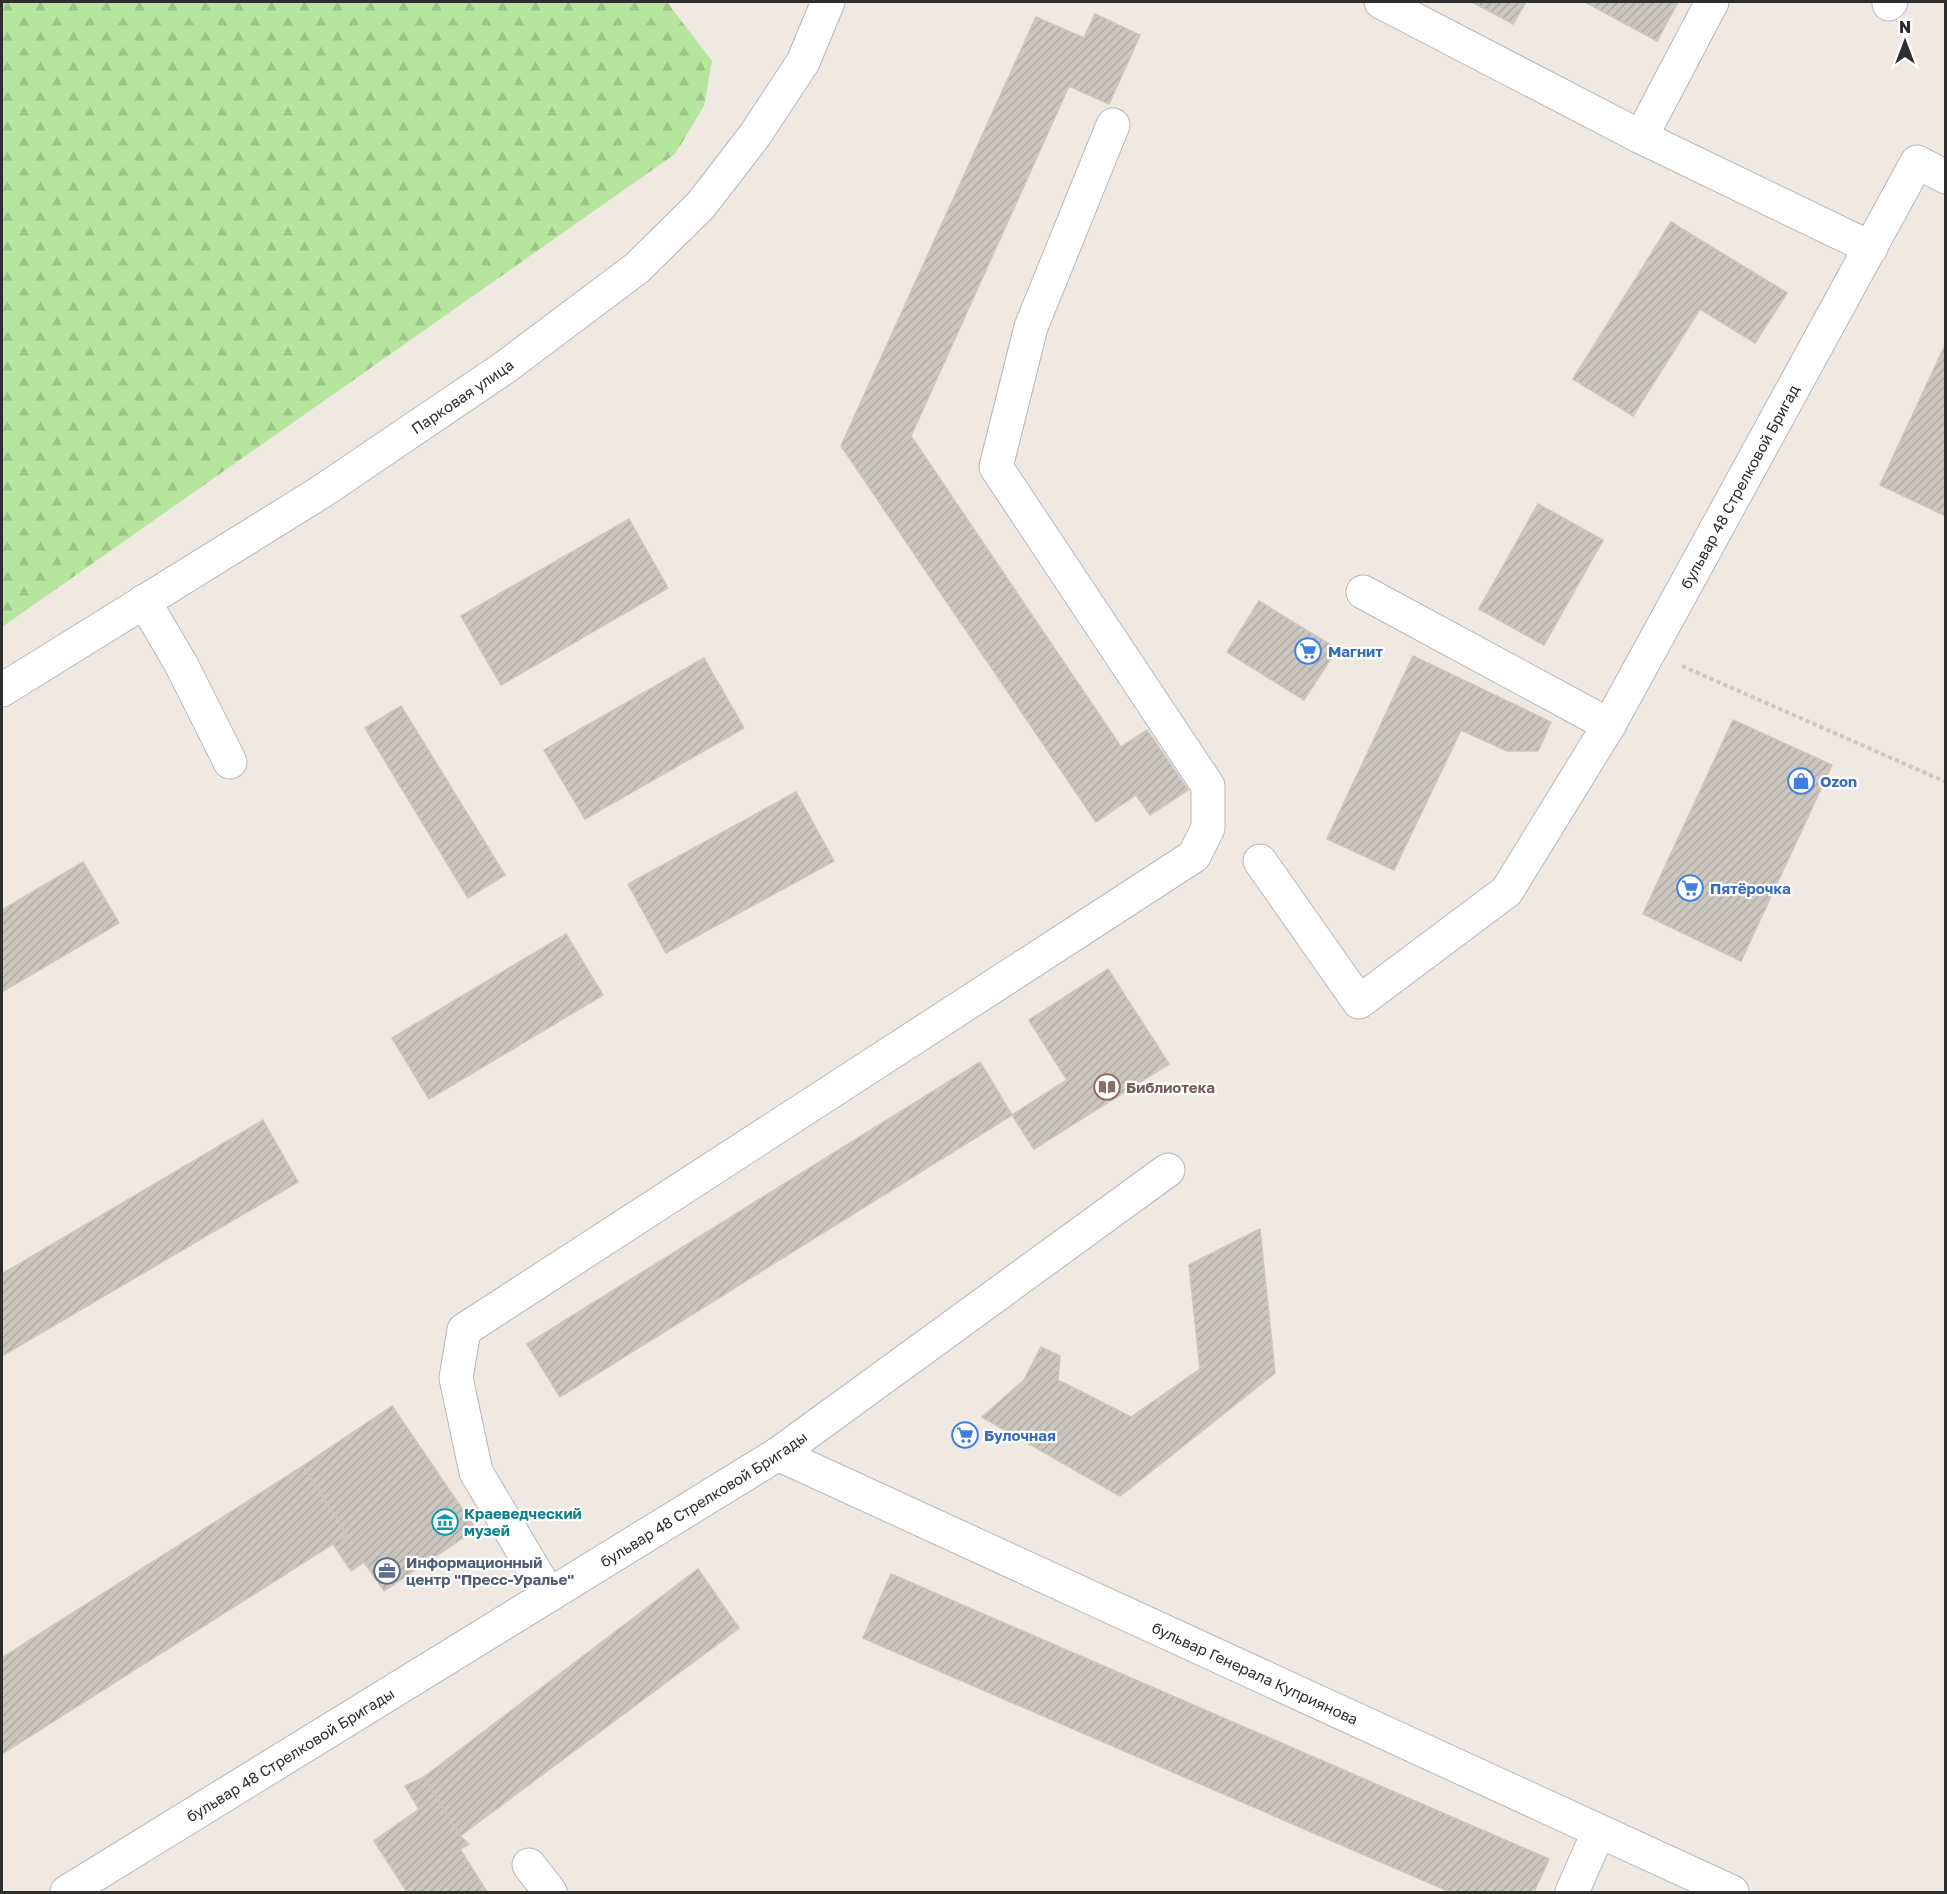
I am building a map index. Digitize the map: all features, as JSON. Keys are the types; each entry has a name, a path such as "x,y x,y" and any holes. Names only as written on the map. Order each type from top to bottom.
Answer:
{"street":[{"name":"Парковая улица","path":"2,690 350,472 504,368 637,268 701,205 755,135 803,62 828,2"},
{"path":"1382,2 1641,137 1871,248 1917,162 1946,177"},
{"path":"1641,137 1712,2"},
{"path":"549,1595 476,1472 456,1378 465,1330 1194,856 1208,828 1208,786 996,467 1031,327 1113,125"},
{"name":"бульвар 48 Стрелковой Бригад","path":"1260,861 1359,1002 1507,891 1609,725 1871,248"},
{"path":"1363,592 1609,725"},
{"path":"144,601 181,664 230,762"},
{"name":"бульвар 48 Стрелковой Бригады","path":"68,1893 778,1454 1168,1170"},
{"name":"бульвар Генерала Куприянова","path":"778,1454 1732,1893"},
{"path":"1572,1893 1599,1832"},
{"path":"529,1865 550,1893"}],"path":[{"path":"1649,651 1946,782"}],"green space":[{"path":"2,2 667,2 712,61 704,106 675,154 2,627"}],"building":[{"path":"1472,2 1526,2 1513,24"},
{"path":"1585,2 1678,2 1657,41"},
{"path":"1095,14 1140,35 1109,104 1069,86 911,436 1121,747 1147,730 1188,790 1150,815 1136,795 1096,822 841,446 1036,17 1084,38"},
{"path":"1671,222 1787,293 1755,343 1700,309 1633,416 1573,379"},
{"path":"1946,343 1946,516 1880,485"},
{"path":"1538,504 1603,540 1544,645 1479,609"},
{"path":"629,519 668,588 501,685 461,616"},
{"path":"1259,601 1337,649 1304,700 1227,652"},
{"path":"1413,656 1551,722 1538,751 1507,751 1461,730 1394,870 1327,839"},
{"path":"704,658 744,728 585,819 544,750"},
{"path":"401,706 505,875 468,898 365,728"},
{"path":"1733,720 1832,765 1741,961 1643,914"},
{"path":"796,792 834,861 666,953 628,884"},
{"path":"83,862 119,923 2,992 2,910"},
{"path":"566,934 603,995 429,1099 392,1038"},
{"path":"1108,969 1169,1064 1034,1149 1012,1115 1067,1080 1029,1020"},
{"path":"980,1062 1012,1115 560,1397 527,1344"},
{"path":"263,1120 298,1182 2,1356 2,1274"},
{"path":"1260,1229 1275,1373 1120,1496 982,1417 1024,1380 1041,1347 1060,1356 1058,1380 1131,1417 1200,1369 1189,1265"},
{"path":"392,1406 476,1529 384,1591 364,1562 351,1571 333,1544 347,1535 303,1466"},
{"path":"303,1466 347,1535 2,1754 2,1658"},
{"path":"698,1569 739,1628 460,1836 424,1777"},
{"path":"891,1574 1549,1859 1534,1892 1450,1892 863,1638"},
{"path":"424,1777 460,1836 469,1844 460,1849 487,1892 407,1892 374,1841 419,1809 405,1786"}],"place":[{"name":"Магнит","path":"1308,651"},
{"name":"Ozon","path":"1801,781"},
{"name":"Пятёрочка","path":"1690,888"},
{"name":"Библиотека","path":"1107,1087"},
{"name":"Булочная","path":"965,1435"},
{"name":"Краеведческий музей","path":"445,1522"},
{"name":"Информационный центр \"Пресс-Уралье\"","path":"387,1571"}]}
